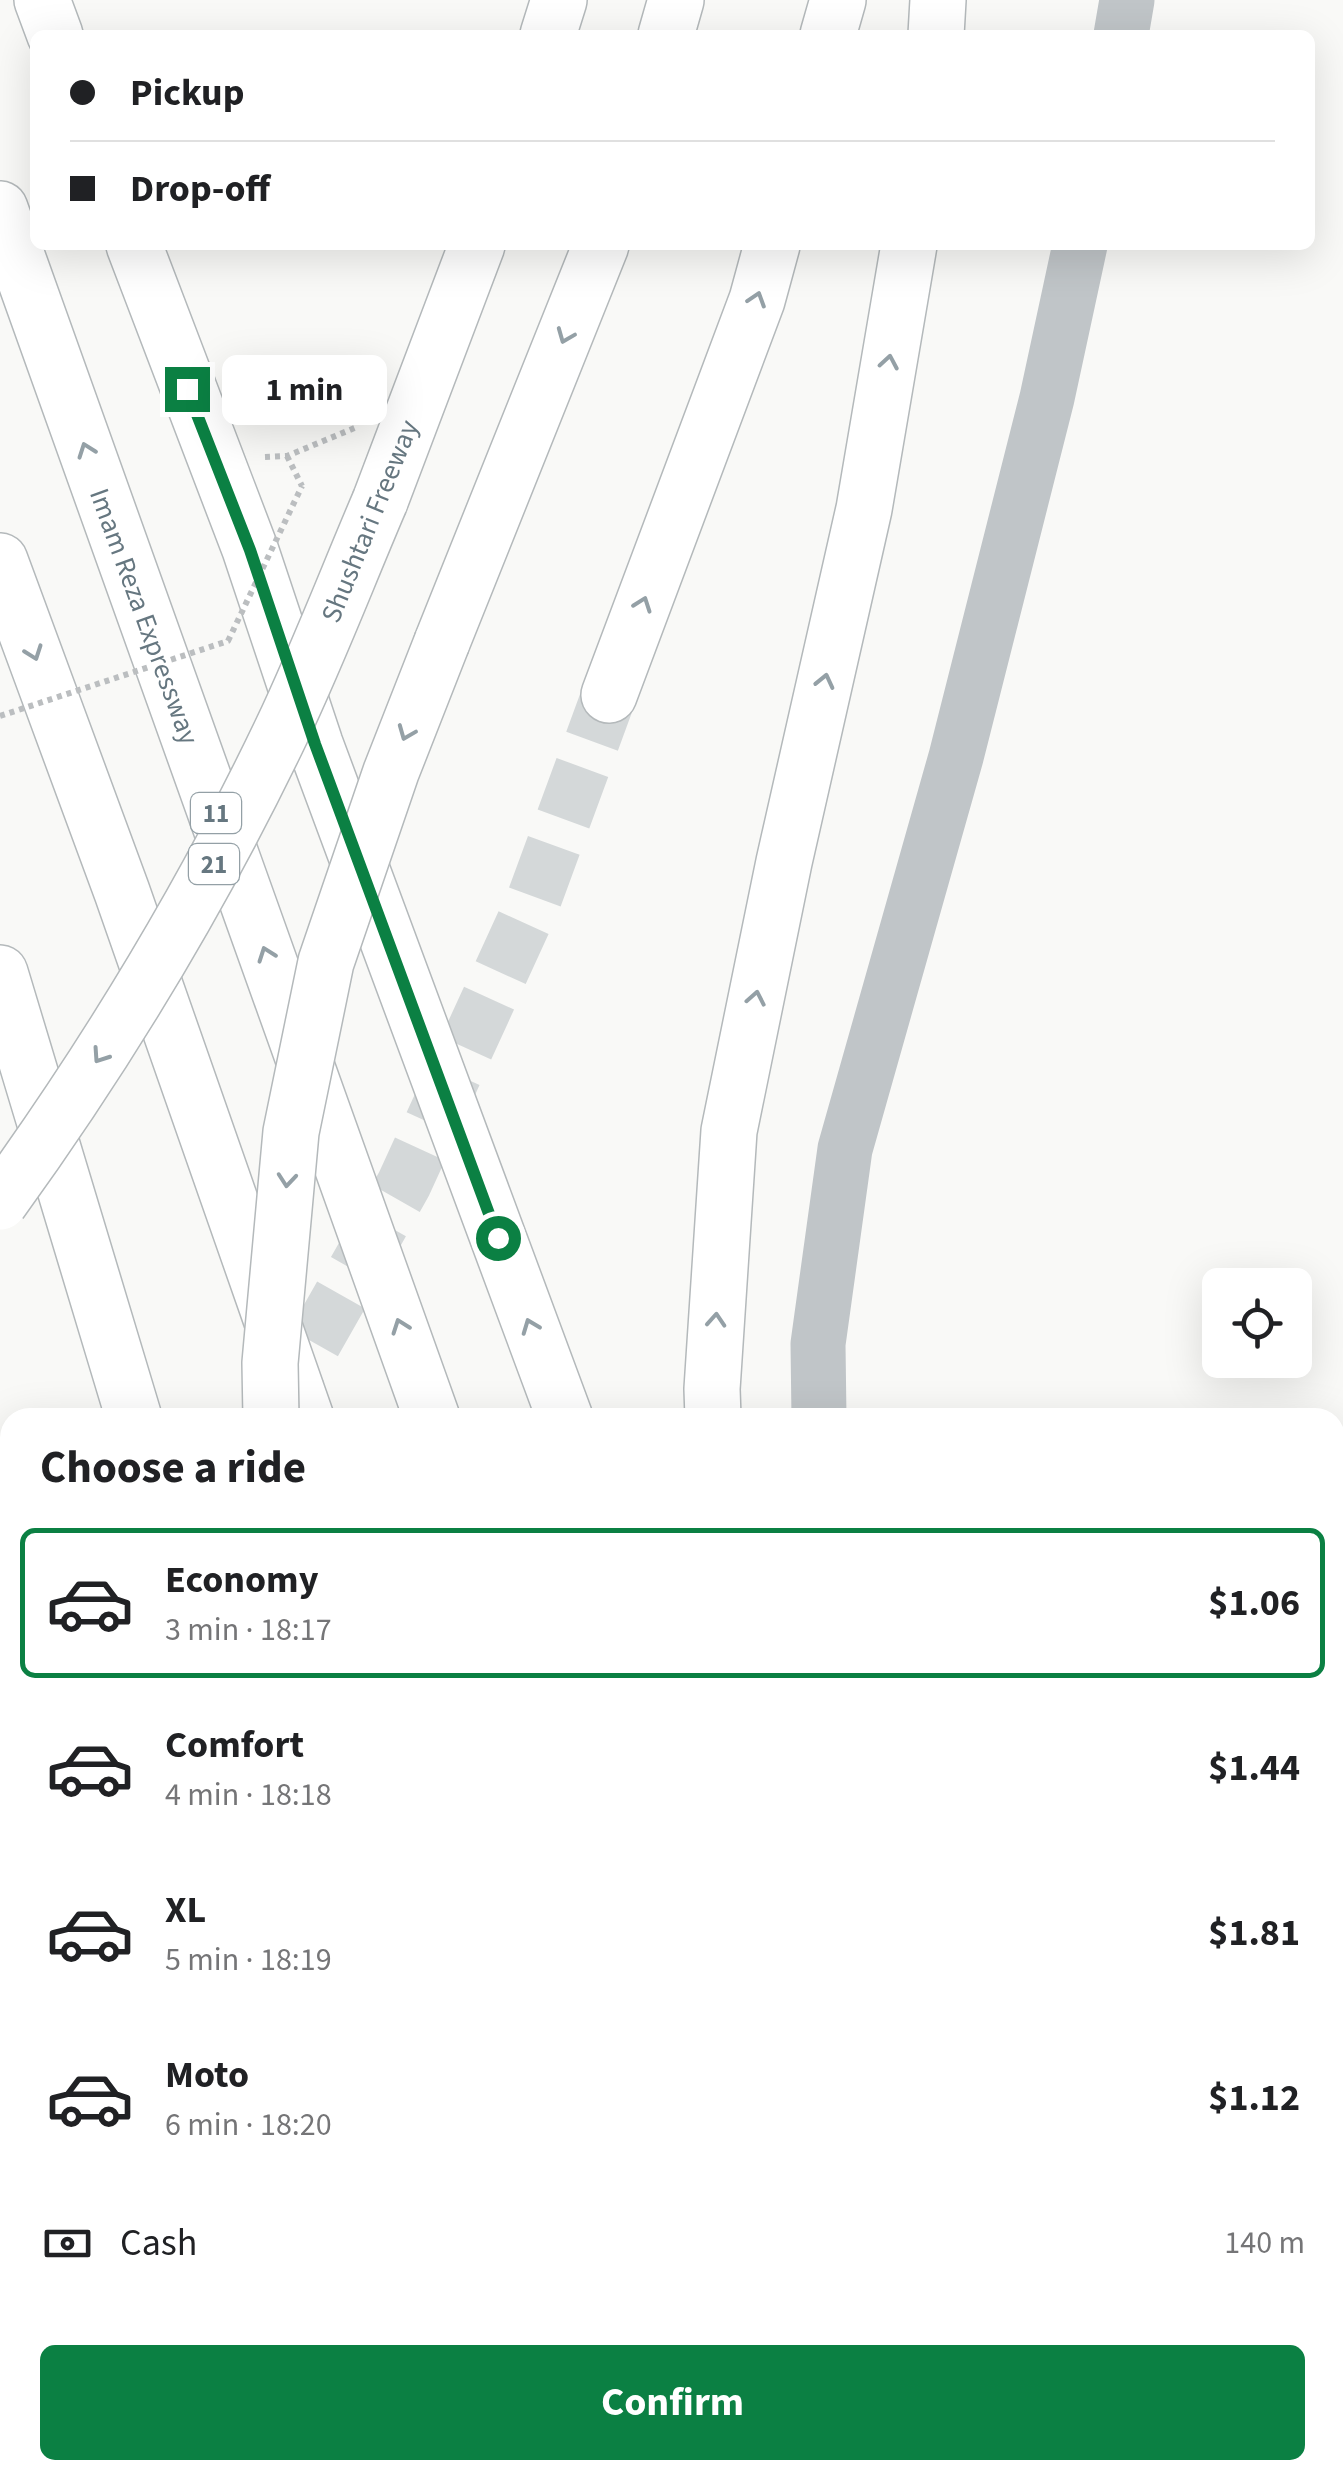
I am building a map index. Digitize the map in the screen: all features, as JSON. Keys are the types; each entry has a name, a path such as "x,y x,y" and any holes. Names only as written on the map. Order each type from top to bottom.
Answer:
{"highway":[{"path":"42,0 53,30"},
{"path":"550,30 559,0"},
{"path":"667,30 676,0"},
{"path":"829,30 838,0"},
{"path":"936,30 938,0"},
{"name":"Imam Reza Expressway","path":"0,210 428,1408"},
{"path":"136,250 250,550 315,744 561,1408"},
{"name":"Shushtari Freeway","path":"0,1202 108,1045 202,888 282,731 380,501 475,250"},
{"path":"270,1408 270,1363 291,1132 326,962 390,772 599,250"},
{"path":"609,695 757,300 771,250"},
{"path":"713,1408 730,1130 784,862 864,509 908,250"},
{"path":"0,561 122,892 303,1408"},
{"path":"0,973 131,1408"}],"street":[{"path":"1122,30 1126,0"},
{"path":"819,1408 818,1344 845,1149 956,757 1047,398 1079,250"}],"path":[{"path":"0,716 228,641 302,486 287,456 358,426"}],"tunnel":[{"path":"277,1408 404,1184 533,902 609,695"}],"route":[{"path":"187,389 250,550 315,744 498,1238"}]}
